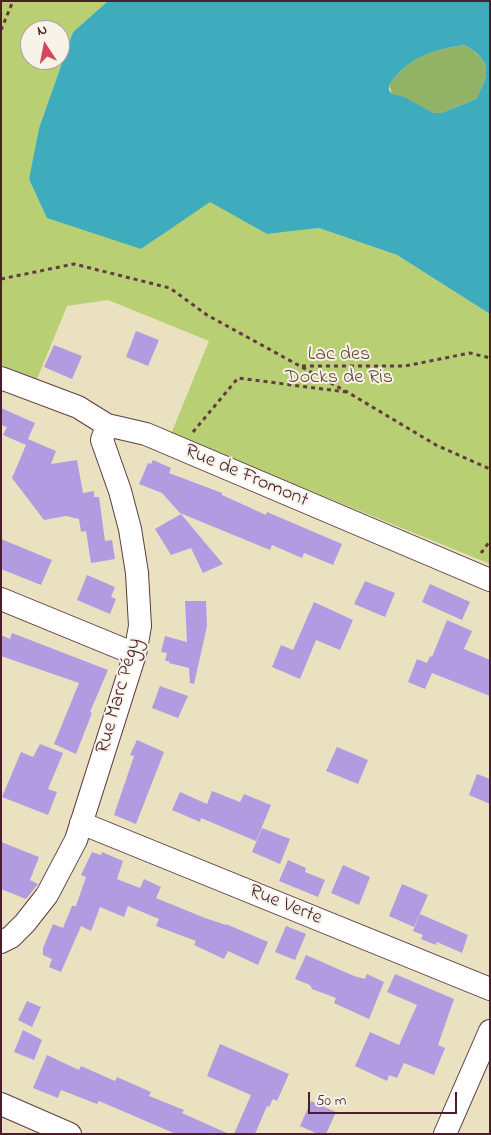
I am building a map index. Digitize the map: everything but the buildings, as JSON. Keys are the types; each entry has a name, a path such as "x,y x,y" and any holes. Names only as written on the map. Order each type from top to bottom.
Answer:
{"street":[{"name":"Rue de Fromont","path":"1,378 78,407 107,425 146,434 490,580"},
{"name":"Rue Marc Pégy","path":"1,942 25,924 47,895 76,840 135,654 140,626 137,573 130,529 120,491 102,440 107,425"},
{"path":"1,599 135,654"},
{"name":"Rue Verte","path":"81,823 490,988"},
{"path":"445,1134 490,1031"},
{"path":"1,1104 70,1134"}],"path":[{"path":"1,30 13,1"},
{"path":"1,279 74,264 170,288 207,315 349,392 436,445 490,469"},
{"path":"300,366 405,366 470,353 490,358"},
{"path":"192,434 238,378 349,392"},
{"path":"481,554 490,540"}],"green space":[{"name":"Lac des Docks de Ris","path":"1,1 108,1 73,32 70,40 70,20 20,20 20,70 60,70 39,128 29,179 141,249 210,201 267,234 319,228 397,255 490,314 490,564 171,434 209,341 108,300 67,306 37,379 1,365"},
{"path":"465,45 480,57 486,68 484,82 476,99 441,113 434,113 392,94 389,85 404,68 432,52"}],"water":[{"path":"108,1 490,1 490,314 397,255 319,228 267,234 210,202 141,249 47,218 29,179 39,128 60,70 70,70 70,40 73,32","holes":["465,45 480,56 484,62 486,74 476,99 441,113 434,113 404,97 392,94 389,90 389,85 404,68 432,52"]}]}
